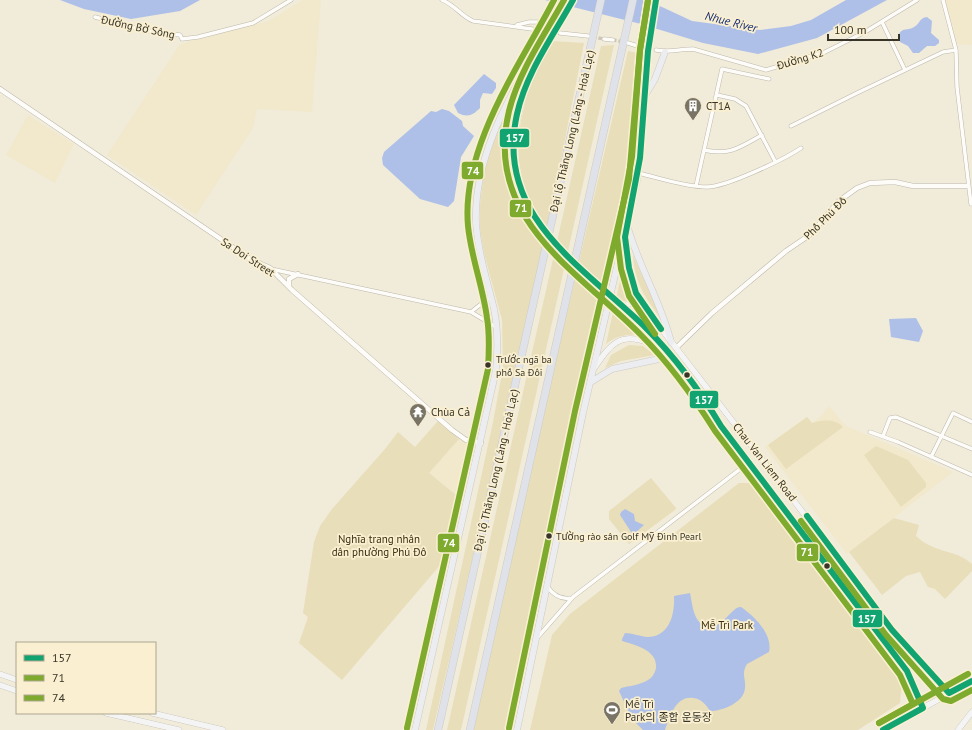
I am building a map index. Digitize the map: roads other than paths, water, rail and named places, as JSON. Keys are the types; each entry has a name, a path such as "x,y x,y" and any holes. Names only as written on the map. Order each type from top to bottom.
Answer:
{"highway":[{"name":"Đại lộ Thăng Long (Láng - Hoà Lạc)","path":"438,730 601,0"},
{"path":"470,728 633,1"}],"main road":[{"path":"414,729 460,526 481,443 496,370 496,327 476,223 481,171 491,136 563,0"},
{"path":"573,0 524,93 518,113 514,134 515,166 519,185 525,202 544,234 647,329 668,352 707,403 721,426"},
{"path":"517,730 591,382 625,237 638,173 646,95 650,31 656,0"},
{"path":"646,95 656,79 665,52"},
{"path":"627,225 635,252 665,319 671,342"},
{"name":"Chau Van Liem Road","path":"625,237 631,280 643,305 918,662 949,693"},
{"name":"Chau Van Liem Road","path":"643,305 633,302 623,310 624,314 664,358 708,414 721,426 907,671 923,708"},
{"path":"595,367 609,348 620,341 634,338 652,344"},
{"path":"591,382 612,369 664,358"},
{"path":"815,550 826,541"},
{"path":"907,671 918,662"},
{"path":"0,674 16,680"},
{"path":"883,730 972,681"},
{"path":"0,685 16,691"},
{"path":"110,714 179,730"},
{"path":"156,714 223,730"},
{"path":"958,730 972,715"}],"street":[{"name":"Đường Bờ Sông","path":"95,18 142,30 180,35 182,39 198,37 253,23 291,0"},
{"path":"442,0 452,4 467,19 473,21 539,30"},
{"name":"Đường K2","path":"665,52 693,49 766,70 825,52 882,22 917,0"},
{"path":"943,0 956,50 957,87 966,147 968,186 971,204"},
{"path":"516,26 529,22 551,22"},
{"path":"882,22 904,70"},
{"path":"560,33 588,36"},
{"path":"604,39 613,40"},
{"path":"628,43 641,47"},
{"path":"656,50 665,52"},
{"path":"791,126 943,52 956,50"},
{"path":"696,186 722,69 769,79"},
{"name":"Sa Doi Street","path":"0,89 244,255 270,268 452,430 466,440 481,443"},
{"path":"717,95 735,99 746,106 775,161"},
{"path":"704,150 716,153 728,152 762,135"},
{"path":"638,173 696,186 708,187 725,184 800,148"},
{"name":"Phố Phú Đô","path":"676,348 712,313 786,251 811,234 839,201 857,188 870,183 895,182 913,186 968,186"},
{"path":"270,268 471,312 496,327"},
{"path":"290,287 289,279 298,274"},
{"path":"471,312 490,297"},
{"path":"931,457 954,413 972,422"},
{"path":"883,436 890,418 896,417 972,449"},
{"path":"870,432 883,436 972,475"},
{"path":"536,639 573,598 748,463"},
{"path":"547,586 555,595 561,598 573,598"}],"water":[{"path":"60,0 200,0 180,11 131,19 84,9"},
{"path":"545,0 647,0 692,21 760,30 791,26 811,20 846,0 887,0 817,38 758,54 703,43 641,24"},
{"path":"927,17 932,21 931,33 939,40 939,43 935,46 927,46 919,53 913,53 908,46 900,42 899,34 904,30 914,27 922,19"},
{"path":"484,74 496,83 496,88 492,94 483,93 480,100 480,108 473,114 465,115 458,113 454,105"},
{"path":"442,109 449,111 462,121 463,126 474,136 461,157 454,201 448,207 420,199 383,165 382,158 384,152 431,111 436,112"},
{"path":"916,318 923,331 919,342 891,337 889,319"},
{"path":"625,509 634,514 635,521 644,525 633,535 620,515"},
{"path":"690,593 694,614 699,622 708,628 719,624 734,610 741,607 757,620 765,632 768,639 769,652 747,664 745,667 744,693 737,702 720,710 710,711 701,701 693,698 687,698 682,700 674,708 665,730 643,730 632,719 619,691 621,688 645,682 652,677 655,672 656,662 650,653 645,649 622,641 622,639 625,633 647,637 655,636 661,633 669,624 672,617 674,596"}],"tunnel":[{"path":"539,30 560,33"},
{"path":"593,37 604,39"},
{"path":"613,40 625,42"}],"place":[{"name":"CT1A","path":"693,121"},
{"name":"Trước ngã ba phố Sa Đôi","path":"488,365"},
{"name":"Chùa Cả","path":"418,427"},
{"name":"Tường rào sân Golf Mỹ Đình Pearl","path":"549,536"},
{"name":"Mễ Trì Park의 종합 운동장","path":"612,725"}],"water label":[{"name":"Nhue River","path":"731,22"}],"park label":[{"name":"Nghĩa trang nhân dân phường Phú Đô","path":"379,545"},
{"name":"Mễ Trì Park","path":"727,625"}]}
